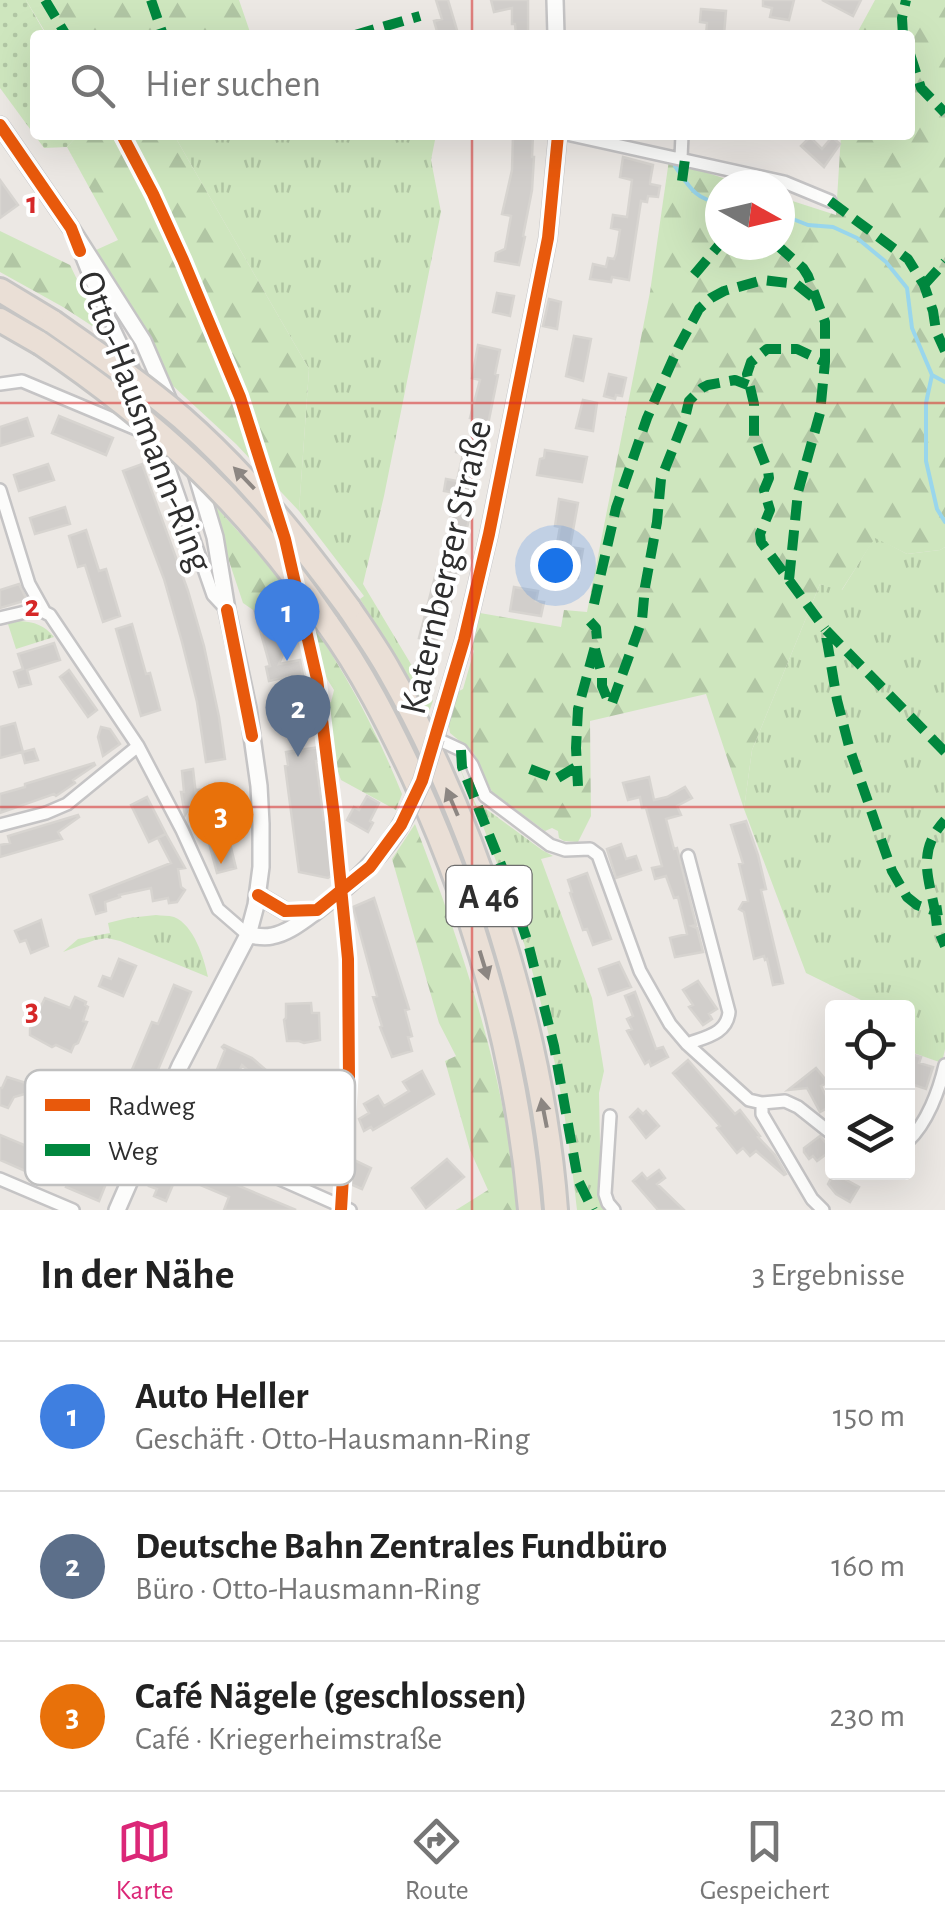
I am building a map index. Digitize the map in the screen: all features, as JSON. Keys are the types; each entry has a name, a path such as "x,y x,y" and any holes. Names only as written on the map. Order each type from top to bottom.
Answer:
{"highway":[{"name":"A 46","path":"0,290 125,372 211,445 283,522 349,608 390,672 464,830 489,897 531,1050 546,1124 556,1210"},
{"name":"A 46","path":"0,320 92,378 201,470 272,546 347,650 397,741 468,912 510,1066 530,1210"}],"street":[{"path":"554,0 556,30"},
{"name":"Otto-Hausmann-Ring","path":"0,125 143,341 187,443 212,525 243,682 262,839 258,895"},
{"name":"Katernberger Straße","path":"248,934 274,936 298,924 370,867 407,814 422,781 474,597 514,411 548,238 558,140"},
{"path":"595,140 784,182 830,201"},
{"path":"680,158 682,140"},
{"name":"Otto-Hausmann-Ring","path":"71,228 128,356 213,595 227,610"},
{"path":"0,384 22,381 158,438"},
{"path":"0,490 29,584 138,746 218,908 248,934"},
{"path":"0,618 44,610"},
{"path":"436,738 468,758 482,792 492,802 550,845 564,850 590,849 598,855 640,972 670,1024 687,1044 749,1100 785,1102 825,1128"},
{"path":"0,825 67,804 138,746"},
{"path":"687,1044 723,1030 729,1012 688,856"},
{"path":"178,1070 248,934 258,895 286,911 317,910"},
{"path":"915,1134 940,1085 945,1065"},
{"path":"762,1103 762,1114 822,1210"},
{"path":"610,1116 605,1194 614,1210"},
{"path":"0,1179 73,1210"},
{"path":"116,1210 127,1185"},
{"path":"293,1185 350,1210"}],"green space":[{"path":"0,0 26,0 43,30 30,30 30,129 0,88"},
{"path":"26,0 239,0 249,30 44,30"},
{"path":"875,0 945,0 945,547 907,554 875,538 841,591 820,584 752,750 744,809 706,694 590,721 591,816 578,842 564,841 558,831 545,831 492,792 473,752 450,733 448,720 457,692 463,689 480,613 561,627 564,610 587,612 650,292 669,160 705,172 705,260 795,260 795,202 836,215 841,140 915,140 915,30 859,30"},
{"path":"38,140 73,140 67,147 44,148"},
{"path":"73,140 177,140 309,369 299,511 236,444 172,385 140,322 96,250 118,240 67,147"},
{"path":"177,140 435,140 431,160 441,212 363,584 433,701 428,714 360,599 364,596 299,511 309,369"},
{"path":"0,231 70,265 103,333 0,272"},
{"path":"208,498 279,580 338,664 402,794 396,810 341,780 315,707 331,702 334,690 307,647 243,603"},
{"path":"875,537 907,554 945,547 942,1063 915,1053 915,1000 861,1000 806,973 744,809 752,750 820,584 842,590"},
{"path":"19,621 39,625 54,637 16,649 8,624"},
{"path":"456,759 477,807 482,806 553,856 541,859 592,998 604,1071 599,1093 604,1210 577,1210 560,1090 534,976 498,866"},
{"path":"415,824 449,918 493,1062 517,1210 456,1210 488,1190 470,1150 445,1061 456,1056 439,1023 392,859"},
{"path":"156,915 174,917 187,927 201,952 208,977 107,938 63,952 78,939 110,933 108,923"}],"building":[{"path":"436,0 448,0 457,30 437,30 434,21 442,19"},
{"path":"491,0 528,0 528,30 516,30 512,8 494,12"},
{"path":"763,0 794,0 789,20 770,17 772,8 763,6"},
{"path":"822,0 861,0 853,16"},
{"path":"701,9 726,11 724,30 706,30 707,23 700,22"},
{"path":"513,140 533,140 532,190 519,265 495,261 496,253 505,249 511,216 502,214 512,170"},
{"path":"807,140 813,140 822,149 830,140 840,144 824,167 801,146"},
{"path":"623,157 653,165 650,184 660,186 658,197 648,196 647,202 641,201 629,280 590,279 593,264 606,267 608,258 614,259 616,254 620,230 611,228 613,215 627,217 632,180 620,177"},
{"path":"0,180 18,205 0,218"},
{"path":"497,293 514,296 510,316 493,312"},
{"path":"549,299 561,302 557,329 543,326"},
{"path":"574,336 591,339 583,381 566,376"},
{"path":"478,345 500,350 495,374 498,375 462,553 465,554 442,636 438,635 436,642 419,638 456,493 444,491 446,479 457,481 463,454 456,452 459,439 471,441 476,419 470,418 480,380 472,378"},
{"path":"609,374 626,378 622,396 616,395 615,399 604,396"},
{"path":"583,400 597,403 593,431 576,428"},
{"path":"59,416 113,438 106,455 52,433"},
{"path":"27,418 33,436 0,446 0,427"},
{"path":"545,450 587,457 582,482 537,475"},
{"path":"48,464 54,480 19,491 14,475"},
{"path":"142,464 204,646 225,759 206,762 182,642 164,579 123,471"},
{"path":"559,499 578,503 570,547 583,549 578,578 552,573 560,527 555,526"},
{"path":"65,507 70,524 35,534 30,518"},
{"path":"86,530 99,571 106,569 120,616 103,622 85,565 78,567 69,536"},
{"path":"19,584 27,600 0,608 0,590"},
{"path":"514,587 538,591 536,601 544,602 541,616 510,611"},
{"path":"255,612 278,627 288,642 279,664 300,660 305,686 315,684 326,703 295,714 287,677 269,681 266,667 270,666"},
{"path":"132,624 160,710 141,716 116,629"},
{"path":"54,643 60,660 27,670 31,684 19,687 14,672 23,669 18,654"},
{"path":"69,670 97,710 88,717 60,677"},
{"path":"15,723 23,752 34,749 38,760 25,763 22,752 0,758 0,727"},
{"path":"101,727 110,729 120,744 103,756 98,737"},
{"path":"320,747 322,760 316,761 324,820 338,818 333,828 338,861 343,867 328,878 299,872 285,766 286,752"},
{"path":"94,763 56,796 0,813 0,794"},
{"path":"193,769 196,795 185,815 182,771"},
{"path":"649,777 654,800 685,787 692,798 677,806 681,815 666,819 696,925 692,926 697,928 703,952 675,957 670,938 687,934 678,897 674,898 666,876 655,879 652,868 662,866 646,808 642,808 640,797 628,800 623,783"},
{"path":"229,788 231,806 225,812 226,827 236,868 217,873 205,828 205,809 201,809 196,790"},
{"path":"367,796 379,803 368,832 347,820"},
{"path":"147,797 166,834 149,842 131,805"},
{"path":"78,815 58,832 62,839 0,857 0,845 10,843 8,836"},
{"path":"746,821 766,889 761,890 783,983 773,985 767,959 754,959 744,912 739,909 748,901 739,864 743,863 731,825"},
{"path":"166,834 185,868 178,869 185,890 177,902 169,903 168,898 153,901 151,888 119,895 105,902 106,911 96,914 90,895 171,863 158,838"},
{"path":"621,844 626,859 636,856 641,870 616,878 607,849"},
{"path":"587,873 611,939 593,945 587,929 583,930 568,880"},
{"path":"374,898 409,1009 405,1010 412,1051 392,1057 380,1027 373,997 377,996 353,907"},
{"path":"41,920 48,946 31,953 26,940 20,942 15,931"},
{"path":"119,959 136,966 123,996 99,986 103,976 111,979"},
{"path":"619,962 631,987 608,995 599,969"},
{"path":"698,981 717,1009 703,1025 689,1007 693,1005 683,990"},
{"path":"174,985 191,992 158,1070 132,1070 152,1022 158,1024"},
{"path":"635,992 656,1049 663,1047 668,1057 651,1066 649,1061 645,1064 627,1031 632,1029 627,1019 633,1016 625,996"},
{"path":"75,997 86,1002 83,1021 87,1022 71,1052 30,1035 45,998 70,1008"},
{"path":"311,1003 312,1013 319,1013 320,1040 287,1041 286,1004"},
{"path":"222,1047 252,1058 266,1070 248,1070 242,1065 240,1070 217,1070 225,1050"},
{"path":"915,1055 921,1057 919,1063 933,1067 926,1089 915,1085"},
{"path":"688,1060 735,1114 740,1110 786,1174 756,1151 750,1156 743,1148 737,1153 717,1128 720,1126 673,1073"},
{"path":"816,1068 825,1079 821,1086 825,1109 820,1112 807,1088 788,1090"},
{"path":"422,1071 434,1094 373,1130 371,1127 364,1131 359,1119 369,1113 364,1104 378,1096 384,1106 409,1091 403,1082"},
{"path":"7,1077 25,1083 25,1094 14,1097 8,1108 0,1105"},
{"path":"638,1109 643,1114 646,1111 659,1126 646,1138 630,1117"},
{"path":"0,1135 25,1145 25,1171 0,1160"},
{"path":"820,1136 825,1142 825,1155 817,1161 813,1156 809,1159 804,1148"},
{"path":"447,1159 464,1177 426,1208 412,1188"},
{"path":"355,1160 371,1168 362,1189 353,1185"},
{"path":"659,1170 665,1178 657,1184 684,1210 658,1210 633,1181 642,1173 647,1179"},
{"path":"830,1180 846,1180 859,1187 850,1202 828,1184"},
{"path":"67,1185 105,1185 99,1201"},
{"path":"173,1185 166,1201 154,1196 157,1189 149,1186"},
{"path":"201,1185 237,1185 296,1210 224,1210 229,1197"}],"waterway":[{"path":"675,166 705,198"},
{"path":"795,220 833,227 857,238 886,262 907,288 912,328 932,375 926,403 926,461 937,509 945,522"},
{"path":"932,375 945,382"}],"marked path":[{"path":"45,0 63,30"},
{"path":"151,0 161,30"},
{"path":"903,30 906,0"},
{"path":"372,30 420,16"},
{"path":"915,69 921,88 945,113"},
{"path":"682,181 685,159"},
{"path":"830,201 908,259 924,285 945,351"},
{"path":"694,275 707,260"},
{"path":"794,260 808,276 825,322 825,362 797,349 767,349 751,362 747,374 754,404 754,436 769,478 764,490 770,510 760,534 761,542 825,629"},
{"path":"924,285 945,262"},
{"path":"594,604 616,508 647,418 699,309 724,291 763,280 796,284 815,299"},
{"path":"789,580 798,492 820,413 825,362"},
{"path":"595,649 602,686 612,703 642,620 661,479 689,401 708,385 735,380 748,385"},
{"path":"578,786 578,709 597,639 596,628 586,617"},
{"path":"945,752 825,629 850,750 892,871 907,897 935,911 945,946"},
{"path":"461,750 462,767 528,943 554,1046 578,1180 593,1210"},
{"path":"530,769 556,779 576,767"},
{"path":"942,910 935,911 927,864 931,842 945,820"}],"cycle path":[{"path":"0,125 71,228 80,251"},
{"path":"125,140 183,260 240,397 285,539 317,679 334,816 348,959 349,1070"},
{"path":"258,895 285,911 317,910 370,867 401,825 422,781 464,640 489,534 548,238 558,140"},
{"path":"227,610 252,736"},
{"path":"341,1210 343,1185"}],"place":[{"name":"Auto Heller","path":"287,661"},
{"name":"Deutsche Bahn Zentrales Fundbüro","path":"298,757"},
{"name":"Café Nägele (geschlossen)","path":"221,864"}]}
